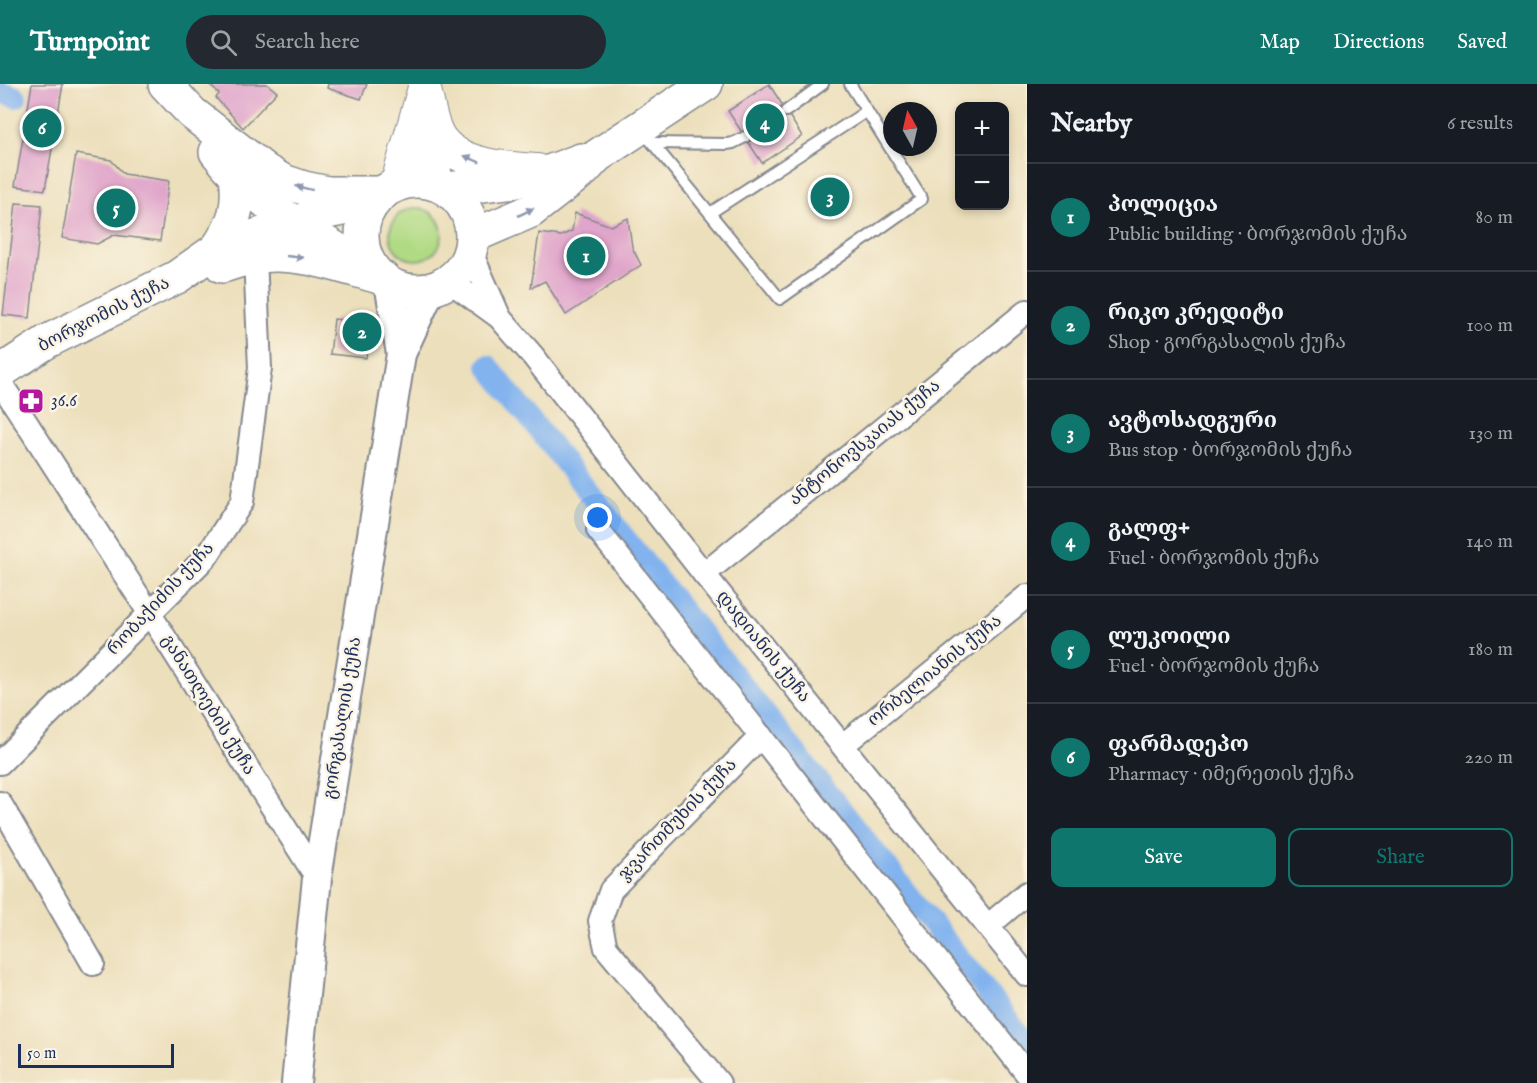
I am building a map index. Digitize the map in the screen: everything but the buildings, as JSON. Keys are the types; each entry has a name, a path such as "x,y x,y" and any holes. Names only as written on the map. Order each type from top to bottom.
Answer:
{"main road":[{"path":"165,84 192,113 266,171 283,181 328,193 384,194 409,182 442,187 517,181 597,156 647,136 706,84"},
{"path":"192,113 213,147 236,175 270,207 292,223 402,289 417,290 440,284 455,275 465,262 471,243 468,217 460,202 442,187 424,89"},
{"path":"424,89 435,127 444,143 475,162 495,167 550,171"},
{"path":"383,278 369,263 362,240 363,226 384,194 424,89"},
{"path":"471,243 531,211 584,170 597,156"},
{"path":"217,249 231,227 238,196 236,175"},
{"name":"ბორჯომის ქუჩა","path":"0,372 48,341 177,278 217,249 384,194"},
{"name":"ბორჯომის ქუჩა","path":"177,278 255,257 288,255 383,278"}],"street":[{"name":"დადიანის ქუჩა","path":"471,243 499,317 540,365 704,574 1027,975"},
{"name":"რობაქიძის ქუჩა","path":"0,763 207,556 242,502 260,368 255,257"},
{"name":"გორგასალის ქუჩა","path":"383,278 401,354"},
{"name":"დადიანის ქუჩა","path":"440,284 499,317"},
{"name":"გორგასალის ქუჩა","path":"296,1083 317,878 401,354 440,284"},
{"name":"ანტონოვსკაიას ქუჩა","path":"704,574 1027,311"},
{"name":"განათლების ქუჩა","path":"0,382 317,878"},
{"path":"598,530 1027,1074"},
{"name":"ორბელიანის ქუჩა","path":"843,745 1027,596"},
{"name":"ჯვართმუხის ქუჩა","path":"719,1083 606,948 600,921 611,890 760,736"},
{"path":"0,803 93,964"},
{"path":"988,926 1027,893"}],"lane":[{"path":"786,111 824,84"},
{"path":"647,136 780,298 922,199 850,84"},
{"path":"710,213 867,111"},
{"path":"647,136 727,144 745,137"}],"green space":[{"path":"416,208 426,210 434,216 440,224 442,234 440,244 434,252 426,258 416,260 406,258 398,252 392,244 390,234 392,224 398,216 406,210"}],"waterway":[{"path":"0,92 16,97"},
{"path":"488,366 1027,1043"}],"place":[{"name":"გალფ+","path":"765,123"},
{"name":"ფარმადეპო","path":"42,128"},
{"name":"ავტოსადგური","path":"830,197"},
{"name":"ლუკოილი","path":"116,208"},
{"name":"პოლიცია","path":"586,256"},
{"name":"რიკო კრედიტი","path":"362,332"},
{"name":"36.6","path":"31,401"}]}
